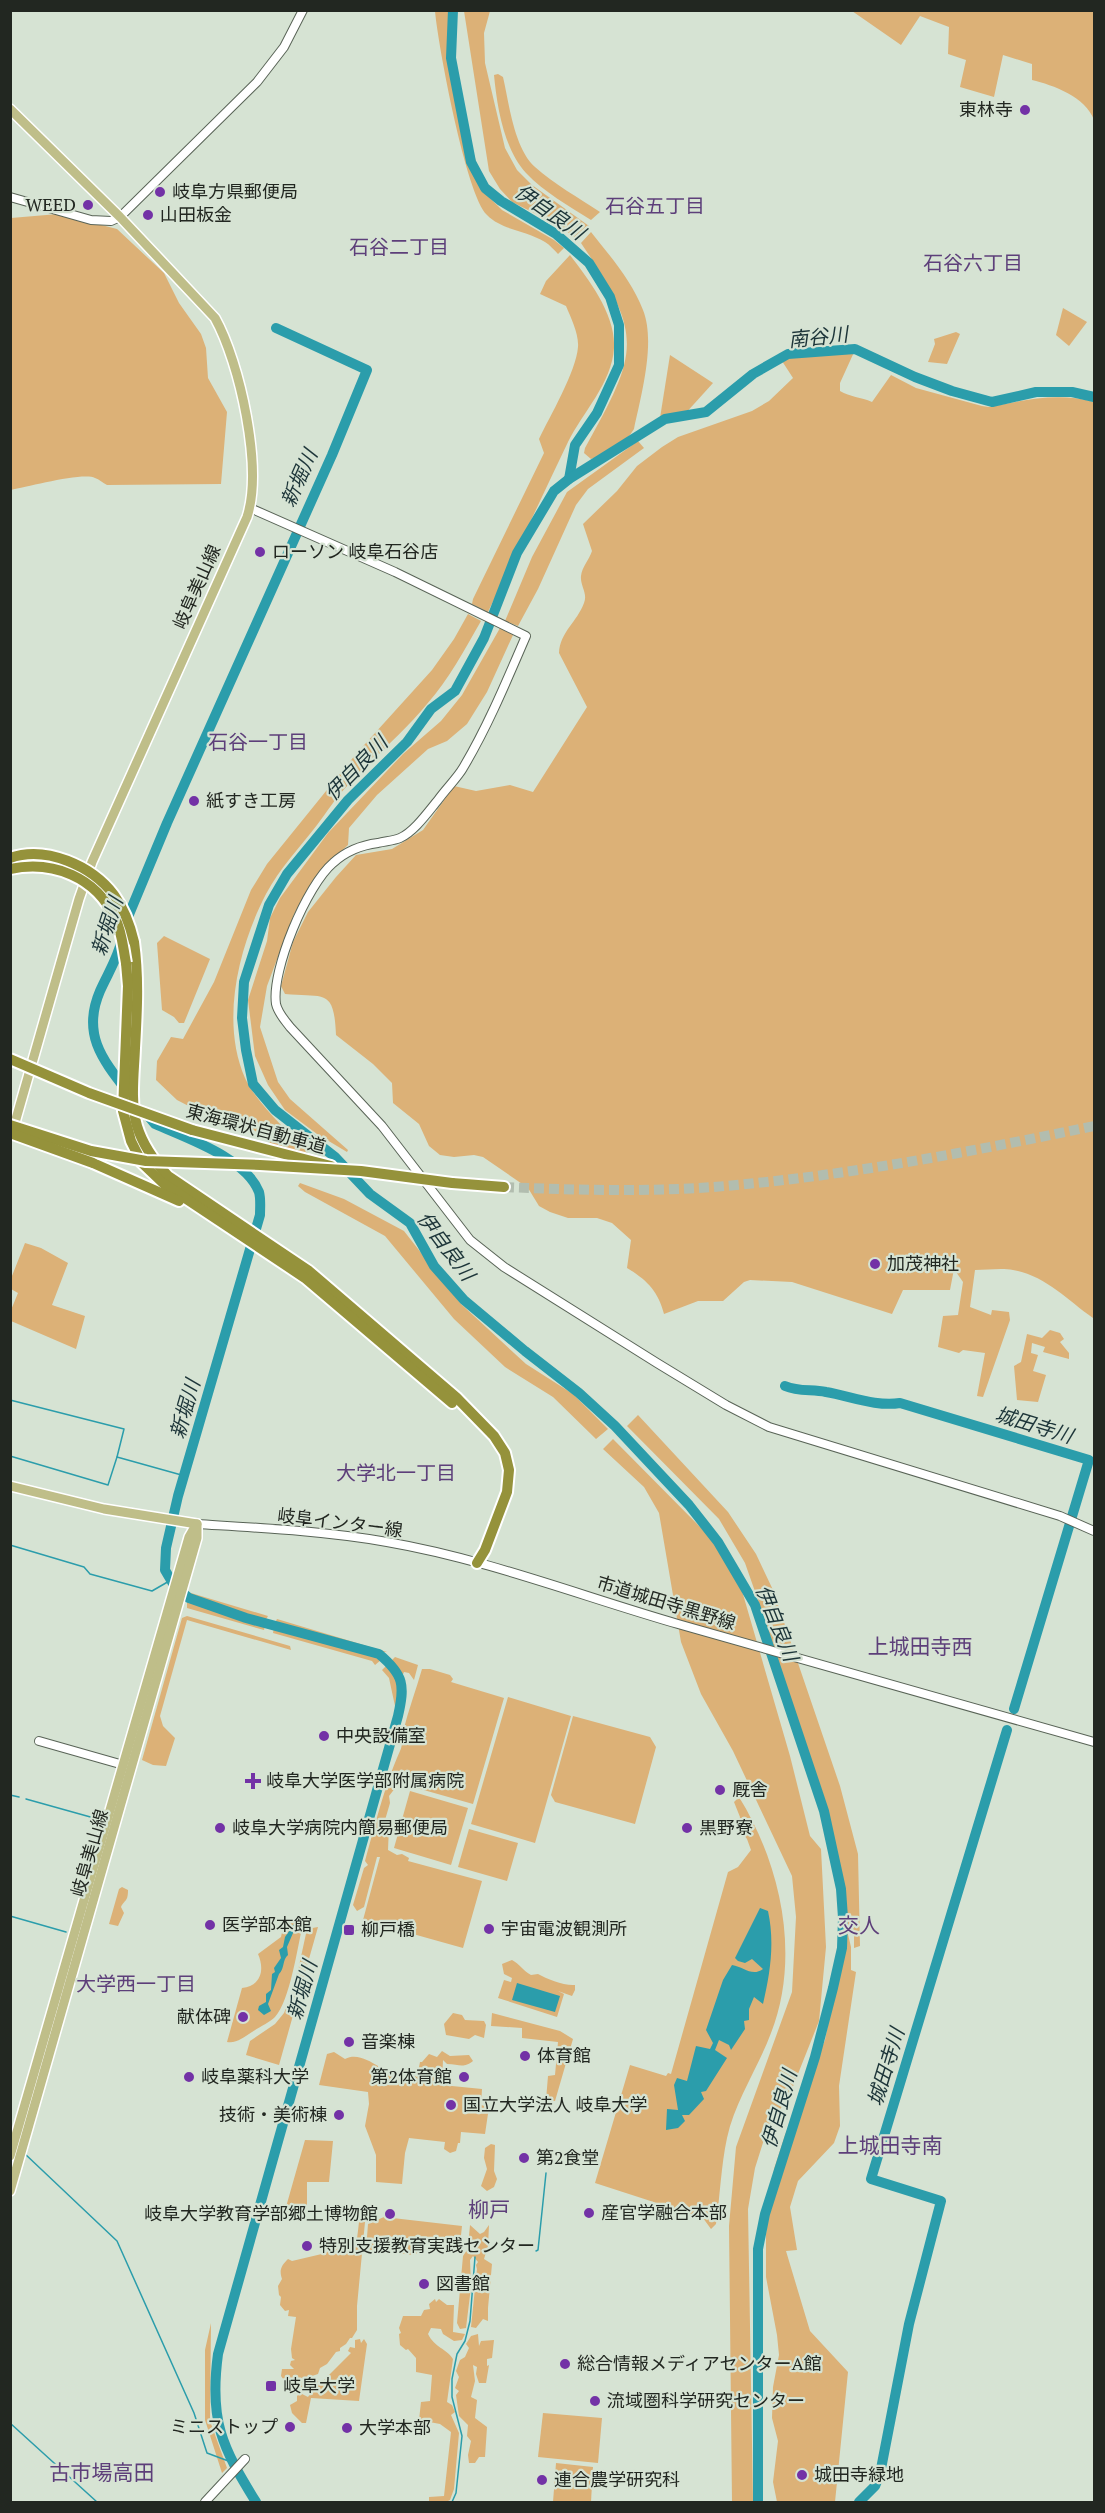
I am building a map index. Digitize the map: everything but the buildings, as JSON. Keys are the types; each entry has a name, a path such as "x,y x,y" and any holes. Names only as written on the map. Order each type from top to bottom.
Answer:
{"highway":[{"path":"14,856 38,854 75,864 95,876 114,896 129,921 134,942 138,985 130,1058 120,1107 131,1141 142,1163 165,1184 206,1214"},
{"path":"10,869 43,866 75,875 90,885 107,904 115,918 126,963 130,1058 136,1124 154,1161 168,1176 242,1230 346,1300 456,1397 494,1436 505,1453 509,1470 507,1491 485,1550 477,1563"},
{"path":"10,1051 120,1107"},
{"name":"東海環状自動車道","path":"10,1059 120,1107 228,1140 309,1161 361,1171 452,1183 504,1187"},
{"path":"10,1125 73,1146 146,1161 361,1171"},
{"path":"10,1133 93,1163 242,1230"}],"main road":[{"name":"岐阜美山線","path":"10,109 120,217 215,318 224,334 243,396 251,453 250,508 92,862 79,899 10,1138"},
{"path":"10,1486 104,1509 197,1524"},
{"name":"岐阜美山線","path":"10,2191 174,1603 189,1537 197,1524"},
{"name":"岐阜美山線","path":"10,2156 128,1766"}],"street":[{"path":"10,197 92,220 111,221 120,217 257,82 284,47 303,10"},
{"path":"250,508 395,572 526,636 462,770 407,835 349,852 332,863 317,882 302,908 286,948 275,994 278,1012 382,1126 470,1240 513,1273 685,1381 769,1427 1060,1516 1095,1531"},
{"name":"岐阜インター線","path":"197,1524 337,1535 388,1542 477,1563"},
{"name":"市道城田寺黒野線","path":"477,1563 676,1623 1095,1742"},
{"path":"39,1741 128,1766"},
{"path":"205,2502 245,2459"}],"shaded area":[{"path":"435,11 450,11 458,100 480,175 489,197 502,210 564,248 558,254 538,238 493,220 479,202 470,179 454,118"},
{"path":"464,11 490,11 484,33 485,63 505,148 517,170 532,185 589,226 577,239 558,225 512,202 500,189 489,171"},
{"path":"852,11 1094,11 1094,120 1084,105 1068,93 1032,80 1032,64 1003,55 994,97 960,87 966,60 948,54 949,27 920,16 901,45"},
{"path":"498,74 503,77 513,125 528,159 550,179 600,212 591,220 541,186 518,163 507,140 500,114 494,75"},
{"path":"58,214 117,229 164,273 179,303 201,334 206,348 208,378 227,412 221,484 107,485 95,478 79,477 11,490 11,218"},
{"path":"591,232 620,269 638,299 647,323 648,353 634,429 615,448 591,459 584,453 585,448 616,389 624,366 627,345 624,324 616,301 581,243"},
{"path":"570,255 600,298 611,323 614,348 612,361 603,385 568,442 488,612 472,604 473,599 544,453 539,439 568,381 576,357 577,337 566,306 540,294 546,281"},
{"path":"1063,308 1087,322 1069,346 1056,335"},
{"path":"956,332 960,334 947,364 928,362 935,344 934,339"},
{"path":"855,350 840,383 840,391 872,402 891,375 916,388 989,407 1054,397 1094,402 1094,1323 1093,1318 1056,1290 1025,1273 1009,1269 975,1270 970,1307 991,1315 992,1310 1009,1312 1010,1320 983,1397 977,1396 985,1353 963,1350 959,1353 938,1347 943,1316 958,1315 963,1282 954,1269 950,1290 903,1290 892,1314 792,1282 750,1280 744,1282 723,1301 698,1301 664,1314 651,1287 627,1268 631,1240 612,1223 597,1218 568,1218 550,1212 539,1206 528,1188 483,1157 440,1155 429,1146 419,1124 393,1103 392,1083 373,1064 336,1035 333,1009 329,1002 318,996 285,994 281,986 293,942 308,912 356,855 392,849 423,830 454,786 476,791 510,785 533,792 587,707 559,653 562,639 581,610 585,599 581,576 592,551 583,524 617,491 637,466 662,447 678,437 752,411 769,401 793,378 782,361 788,357"},
{"path":"670,355 713,383 684,415 660,418"},
{"path":"638,441 644,448 588,489 576,505 538,589 518,626 505,621 532,557 567,492"},
{"path":"468,614 481,621 450,674 418,715 344,790 284,867 256,914 241,960 236,984 234,1033 245,1078 265,1108 309,1154 274,1146 240,1119 233,1129 177,1100 156,1080 157,1061 171,1037 183,1039 214,982 251,890 267,864 356,754 432,670"},
{"path":"500,628 513,635 487,692 467,724 447,741 428,749 377,795 349,828 348,845 326,865 308,888 294,914 267,986 260,1027 278,1082 290,1099 348,1150 347,1152 317,1134 285,1110 268,1085 255,1056 248,1000 267,941 270,918 280,898 328,833 403,754 441,721 462,695"},
{"path":"164,936 210,959 184,1023 179,1023 162,1010 157,943"},
{"path":"300,1183 344,1199 404,1231 461,1304 526,1364 573,1394 608,1429 596,1439 553,1397 505,1367 454,1319 385,1236 305,1192 298,1186"},
{"path":"25,1243 41,1248 68,1263 52,1305 85,1316 76,1349 11,1321 11,1310 18,1293 11,1289 10,1281"},
{"path":"1050,1330 1060,1333 1064,1339 1060,1342 1069,1353 1069,1359 1043,1352 1045,1347 1032,1343 1031,1353 1038,1355 1033,1371 1046,1375 1038,1402 1017,1400 1014,1366 1021,1362 1027,1334 1042,1338"},
{"path":"638,1415 728,1512 756,1554 773,1590 840,1786 858,1854 860,1946 854,1948 854,1932 846,1925 844,1889 837,1850 745,1563 719,1519 627,1426"},
{"path":"613,1439 709,1536 740,1584 790,1756 810,1836 821,1849 826,1947 819,2021 790,2094 767,2130 755,2168 748,2209 753,2502 732,2502 729,2226 736,2147 792,1992 796,1917 792,1876 733,1751 701,1694 681,1642 659,1513 644,1487 603,1449"},
{"path":"191,1593 268,1616 265,1621 189,1597"},
{"path":"187,1599 265,1626 264,1630 187,1608"},
{"path":"187,1616 290,1646 291,1650 187,1620 160,1716 163,1726 175,1738 166,1766 153,1765 142,1760 182,1618"},
{"path":"277,1619 387,1652 378,1652 275,1623"},
{"path":"274,1627 378,1656 381,1660 375,1665 372,1661 273,1633"},
{"path":"395,1657 418,1665 414,1680 409,1673 404,1672 398,1685 400,1705 395,1706 389,1678 382,1670"},
{"path":"422,1669 450,1675 453,1679 451,1682 504,1698 473,1804 399,1783 389,1796 390,1803 383,1827 389,1826 388,1850 397,1855 402,1854 409,1858 408,1861 482,1881 463,1948 363,1920 380,1857 377,1857 364,1907 357,1911 353,1905 364,1868 368,1865 365,1861 385,1791 401,1749 405,1724"},
{"path":"508,1697 571,1716 535,1843 471,1824"},
{"path":"573,1716 650,1737 656,1747 635,1824 555,1802 551,1795"},
{"path":"410,1791 468,1808 451,1865 394,1848"},
{"path":"739,1797 766,1852 775,1881 782,1912 785,1973 780,2004 771,2033 731,2124 723,2159 716,2224 711,2229 703,2218 595,2183 630,2065 666,2076 668,2073 671,2074 728,1872 738,1867 751,1850 747,1839 738,1827 740,1817 734,1802"},
{"path":"469,1829 518,1843 507,1881 458,1867"},
{"path":"122,1887 128,1890 127,1899 121,1907 124,1913 118,1926 109,1924 119,1889"},
{"path":"285,1919 303,1923 285,1999 273,2019 243,2038 227,2042 242,1988 254,1984 260,1976 261,1966 258,1954 281,1937"},
{"path":"318,1927 279,2065 246,2055 250,2041 275,2024 284,2013 294,1989 307,1929"},
{"path":"847,1930 851,1947 851,1970 856,1972 839,2086 840,2126 834,2143 798,2181 790,2207 797,2250 786,2251 810,2331 848,2372 835,2502 777,2502 773,2482 778,2441 772,2418 773,2387 779,2355 766,2277 766,2234 774,2169 785,2135 825,2040"},
{"path":"512,1960 531,1975 538,1974 561,1983 575,1985 572,1996 558,1991 564,1994 557,2017 498,1998 504,1980 511,1982 512,1978 504,1974 502,1964"},
{"path":"453,2013 462,2015 465,2020 484,2021 486,2025 484,2038 475,2035 469,2039 446,2035 444,2024"},
{"path":"492,2013 560,2031 573,2039 555,2101 546,2100 548,2076 555,2075 558,2042 522,2038 522,2028 491,2026"},
{"path":"442,2051 450,2056 469,2055 473,2061 461,2066 447,2064 443,2060 442,2085 482,2089 481,2105 489,2107 485,2134 461,2132 460,2143 456,2151 450,2153 444,2149 445,2142 409,2138 402,2184 376,2182 376,2155 365,2126 369,2104 368,2092 319,2085 327,2054 334,2052 345,2059 363,2058 378,2066 378,2071 384,2075 389,2071 395,2077 409,2073 417,2077 420,2062 429,2054 437,2057"},
{"path":"305,2140 333,2141 329,2182 307,2182 307,2220 290,2218 284,2214"},
{"path":"491,2144 495,2145 494,2171 497,2179 494,2187 487,2191 481,2186 487,2169 484,2158 485,2148"},
{"path":"384,2217 462,2226 460,2244 421,2239 417,2244 417,2253 414,2255 366,2250 368,2224"},
{"path":"359,2222 365,2222 357,2330 352,2338 340,2348 340,2351 336,2352 327,2364 320,2368 318,2374 312,2376 313,2379 307,2382 308,2386 300,2388 300,2392 294,2394 281,2376 282,2369 294,2369 290,2365 291,2361 295,2360 292,2358 291,2349 296,2317 288,2316 289,2310 285,2311 280,2305 281,2297 278,2286 282,2279 281,2268 288,2259 292,2261 326,2253 335,2243 350,2244 357,2239"},
{"path":"470,2225 480,2234 489,2225 488,2246 484,2259 492,2264 488,2321 483,2319 476,2328 471,2327 478,2262 473,2256 470,2260 471,2287 466,2328 460,2329 457,2323 463,2256 467,2250 471,2250 468,2247"},
{"path":"435,2299 436,2302 439,2299 447,2305 454,2305 453,2332 465,2334 462,2340 454,2341 443,2334 441,2329 431,2328 428,2334 453,2359 447,2402 452,2405 455,2412 451,2415 459,2433 454,2489 450,2500 446,2502 429,2502 429,2497 444,2496 451,2432 440,2424 419,2420 421,2402 430,2401 432,2375 416,2372 416,2358 408,2349 400,2345 399,2334 403,2316 421,2316 424,2310 430,2309 429,2304"},
{"path":"211,2323 210,2421 227,2468 222,2473 205,2420 205,2350"},
{"path":"478,2334 479,2346 481,2341 494,2340 492,2358 487,2359 487,2366 489,2365 486,2383 479,2383 476,2374 477,2367 473,2365 475,2381 471,2397 477,2400 475,2418 487,2427 485,2457 479,2457 475,2463 469,2463 471,2441 467,2436 468,2425 459,2416 456,2395 459,2391 455,2388 459,2377 456,2371 460,2360 465,2357 469,2348 466,2344 471,2336"},
{"path":"360,2339 361,2343 364,2339 367,2344 359,2401 311,2398 306,2423 302,2423 292,2413 290,2405 297,2401 300,2393 308,2397 312,2391 313,2382 315,2380 322,2382 351,2353 348,2351 350,2347 355,2348 355,2340"},
{"path":"543,2413 602,2418 598,2463 538,2457"},
{"path":"556,2463 593,2467 591,2502 553,2502"}],"water":[{"path":"760,1908 768,1911 771,1935 770,1970 763,2004 754,1997 749,2009 749,2020 744,2021 745,2029 731,2050 729,2045 719,2040 715,2050 727,2058 706,2091 701,2092 704,2099 689,2115 682,2115 685,2121 678,2128 666,2130 667,2109 678,2110 674,2085 677,2078 687,2081 696,2046 710,2049 713,2043 706,2030 723,1980 732,1965 752,1972 763,1969 752,1959 745,1963 735,1958"},
{"path":"294,1924 296,1926 287,1947 288,1955 268,2004 271,2011 264,2015 258,2010 259,2006 266,2002 266,1994 271,1990 274,1968 281,1958 279,1950 283,1947 285,1937"},
{"path":"517,1983 560,1996 555,2012 512,2000"}],"waterway":[{"name":"伊自良川","path":"453,10 451,58 471,162 485,188 501,201 556,234 589,263 610,297 619,325 619,365 597,413 575,445 569,479"},
{"name":"新堀川","path":"125,924 167,823 332,455 367,370 276,328"},
{"name":"伊自良川","path":"758,2502 758,2249 765,2214 815,2057 833,1988 842,1948 843,1918 841,1889 824,1811 755,1605 718,1542 689,1505 615,1426 579,1393 464,1300 434,1266 410,1223 370,1194 335,1157 275,1110 253,1084 242,1018 244,982 269,905 287,874 348,800 407,742 431,709 455,691 484,638 517,553 554,491 569,479 665,419 706,412 753,374 788,354 855,349 915,377 952,391 992,402 1036,392 1072,392 1094,397"},
{"name":"新堀川","path":"122,939 100,991 93,1020 94,1032 102,1056 127,1091"},
{"name":"新堀川","path":"145,1112 155,1124 229,1159 252,1180 259,1192 260,1200 260,1215 178,1496 166,1548 165,1570 175,1587 189,1598 246,1618 379,1654 394,1668 402,1688 398,1716 218,2354 215,2398 221,2432 234,2465 256,2502"},
{"name":"城田寺川","path":"785,1386 872,1402 900,1403 1089,1460 1014,1709"},
{"path":"10,1400 124,1429 117,1457"},
{"path":"10,1456 108,1485 117,1457 185,1476"},
{"path":"10,1545 84,1567 90,1574 152,1591 171,1580"},
{"name":"城田寺川","path":"859,2502 875,2486 880,2474 909,2324 941,2201 871,2179 1007,1730"},
{"path":"10,1795 19,1797"},
{"path":"26,1799 94,1818"},
{"path":"10,1916 66,1932"},
{"path":"24,2153 117,2241 194,2413 207,2453 231,2462"},
{"path":"536,2251 538,2250 546,2173"},
{"path":"452,2502 456,2493 462,2436 452,2397 452,2379 457,2354 465,2341 470,2321 475,2257"},
{"path":"10,2423 97,2502"}],"tunnel":[{"path":"504,1187 635,1190 687,1189 761,1183 905,1163 1094,1126"}],"place":[{"name":"東林寺","path":"1025,110"},
{"name":"岐阜方県郵便局","path":"160,192"},
{"name":"WEED","path":"88,205"},
{"name":"山田板金","path":"148,215"},
{"name":"ローソン 岐阜石谷店","path":"260,552"},
{"name":"紙すき工房","path":"194,801"},
{"name":"加茂神社","path":"875,1264"},
{"name":"中央設備室","path":"324,1736"},
{"name":"岐阜大学医学部附属病院","path":"253,1781"},
{"name":"厩舎","path":"720,1790"},
{"name":"岐阜大学病院内簡易郵便局","path":"220,1828"},
{"name":"黒野寮","path":"687,1828"},
{"name":"医学部本館","path":"210,1925"},
{"name":"宇宙電波観測所","path":"489,1929"},
{"name":"柳戸橋","path":"349,1930"},
{"name":"献体碑","path":"243,2017"},
{"name":"音楽棟","path":"349,2042"},
{"name":"体育館","path":"525,2056"},
{"name":"岐阜薬科大学","path":"189,2077"},
{"name":"第2体育館","path":"464,2077"},
{"name":"国立大学法人 岐阜大学","path":"451,2105"},
{"name":"技術・美術棟","path":"339,2115"},
{"name":"第2食堂","path":"524,2158"},
{"name":"産官学融合本部","path":"589,2213"},
{"name":"岐阜大学教育学部郷土博物館","path":"390,2214"},
{"name":"特別支援教育実践センター","path":"307,2246"},
{"name":"図書館","path":"424,2284"},
{"name":"総合情報メディアセンターA館","path":"565,2364"},
{"name":"岐阜大学","path":"271,2386"},
{"name":"流域圏科学研究センター","path":"595,2401"},
{"name":"ミニストップ","path":"290,2427"},
{"name":"大学本部","path":"347,2428"},
{"name":"城田寺緑地","path":"802,2475"},
{"name":"連合農学研究科","path":"542,2480"}],"district":[{"name":"石谷五丁目","path":"655,206"},
{"name":"石谷二丁目","path":"399,247"},
{"name":"石谷六丁目","path":"973,263"},
{"name":"石谷一丁目","path":"258,742"},
{"name":"大学北一丁目","path":"396,1473"},
{"name":"上城田寺西","path":"920,1647"},
{"name":"交人","path":"859,1926"},
{"name":"大学西一丁目","path":"136,1984"},
{"name":"上城田寺南","path":"890,2146"},
{"name":"柳戸","path":"489,2210"},
{"name":"古市場高田","path":"102,2473"}],"water label":[{"name":"南谷川","path":"818,337"}]}
